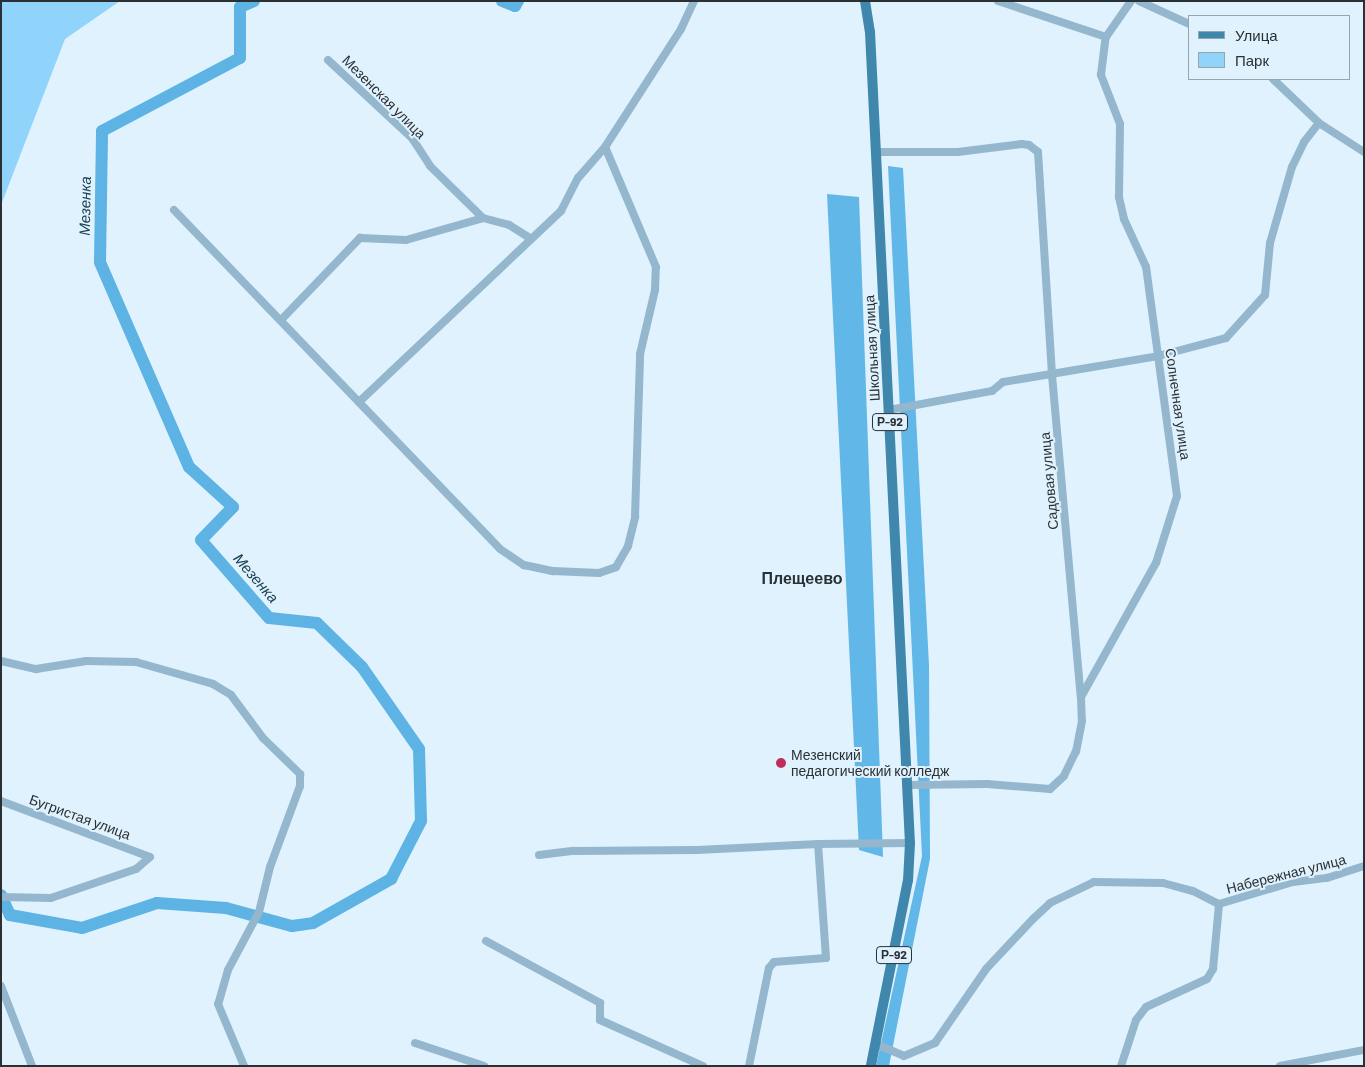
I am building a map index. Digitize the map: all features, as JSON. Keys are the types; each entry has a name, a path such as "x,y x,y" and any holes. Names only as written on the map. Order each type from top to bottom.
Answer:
{"main road":[{"name":"Школьная улица","path":"865,1 870,32 909,785 910,843"},
{"name":"Р-92","path":"871,1066 908,880 910,843"}],"street":[{"path":"359,402 530,238 561,211 578,178 605,147 681,29 694,1"},
{"path":"998,1 1106,37 1131,1"},
{"path":"1138,1 1188,24"},
{"name":"Солнечная улица","path":"1081,697 1156,563 1173,517 1177,496 1175,470 1146,267 1124,219 1119,197 1120,124 1101,74 1106,37"},
{"name":"Мезенская улица","path":"328,60 412,138 430,166 482,218"},
{"path":"1274,80 1319,122 1364,152"},
{"path":"889,410 992,391 1003,382 1158,356 1226,338 1262,301 1270,243 1292,167 1304,142 1319,122"},
{"name":"Садовая улица","path":"876,152 958,152 1022,144 1038,152 1052,375 1081,697 1080,737 1070,765 1057,784 1041,789 988,784 909,785"},
{"path":"174,210 500,549 524,565 553,571 599,573 616,567 628,546 635,517 640,354 655,290 656,267 605,147"},
{"path":"280,320 360,238 406,240 482,218 510,225 530,238"},
{"path":"1,661 36,669 86,661 136,662 213,684 230,695 263,738 300,774 297,797 270,867 259,912 228,970 218,1004 244,1066"},
{"name":"Бугристая улица","path":"1,801 150,857 136,869 51,898 32,900 4,896"},
{"path":"539,854 818,844 910,843"},
{"path":"749,1066 769,968 774,962 826,958 818,844"},
{"name":"Набережная улица","path":"876,1044 904,1056 935,1043 986,969 1044,908 1094,882 1163,883 1193,891 1219,904 1293,882 1327,878 1364,866"},
{"path":"1121,1066 1136,1020 1146,1006 1207,979 1212,969 1219,904"},
{"path":"486,941 600,1003 600,1020 703,1066"},
{"path":"1,986 32,1066"},
{"path":"415,1043 484,1066"},
{"path":"1280,1066 1364,1050"}],"green space":[{"path":"1,1 120,1 65,39 1,205"}],"shaded area":[{"path":"888,166 903,168 929,665 930,859 889,1066 876,1066 922,856"},
{"path":"827,194 859,197 883,857 859,850"}],"waterway":[{"name":"Мезенка","path":"1,895 10,915 82,928 157,903 226,908 292,926 313,923 391,879 421,821 419,749 362,667 317,623 269,618 201,540 233,507 189,467 100,262 102,131 240,58 240,7 254,1"},
{"name":"Мезенка","path":"502,1 515,6 518,1"}],"place":[{"name":"Мезенский педагогический колледж","path":"781,763"}],"district":[{"name":"Плещеево","path":"802,578"}]}
